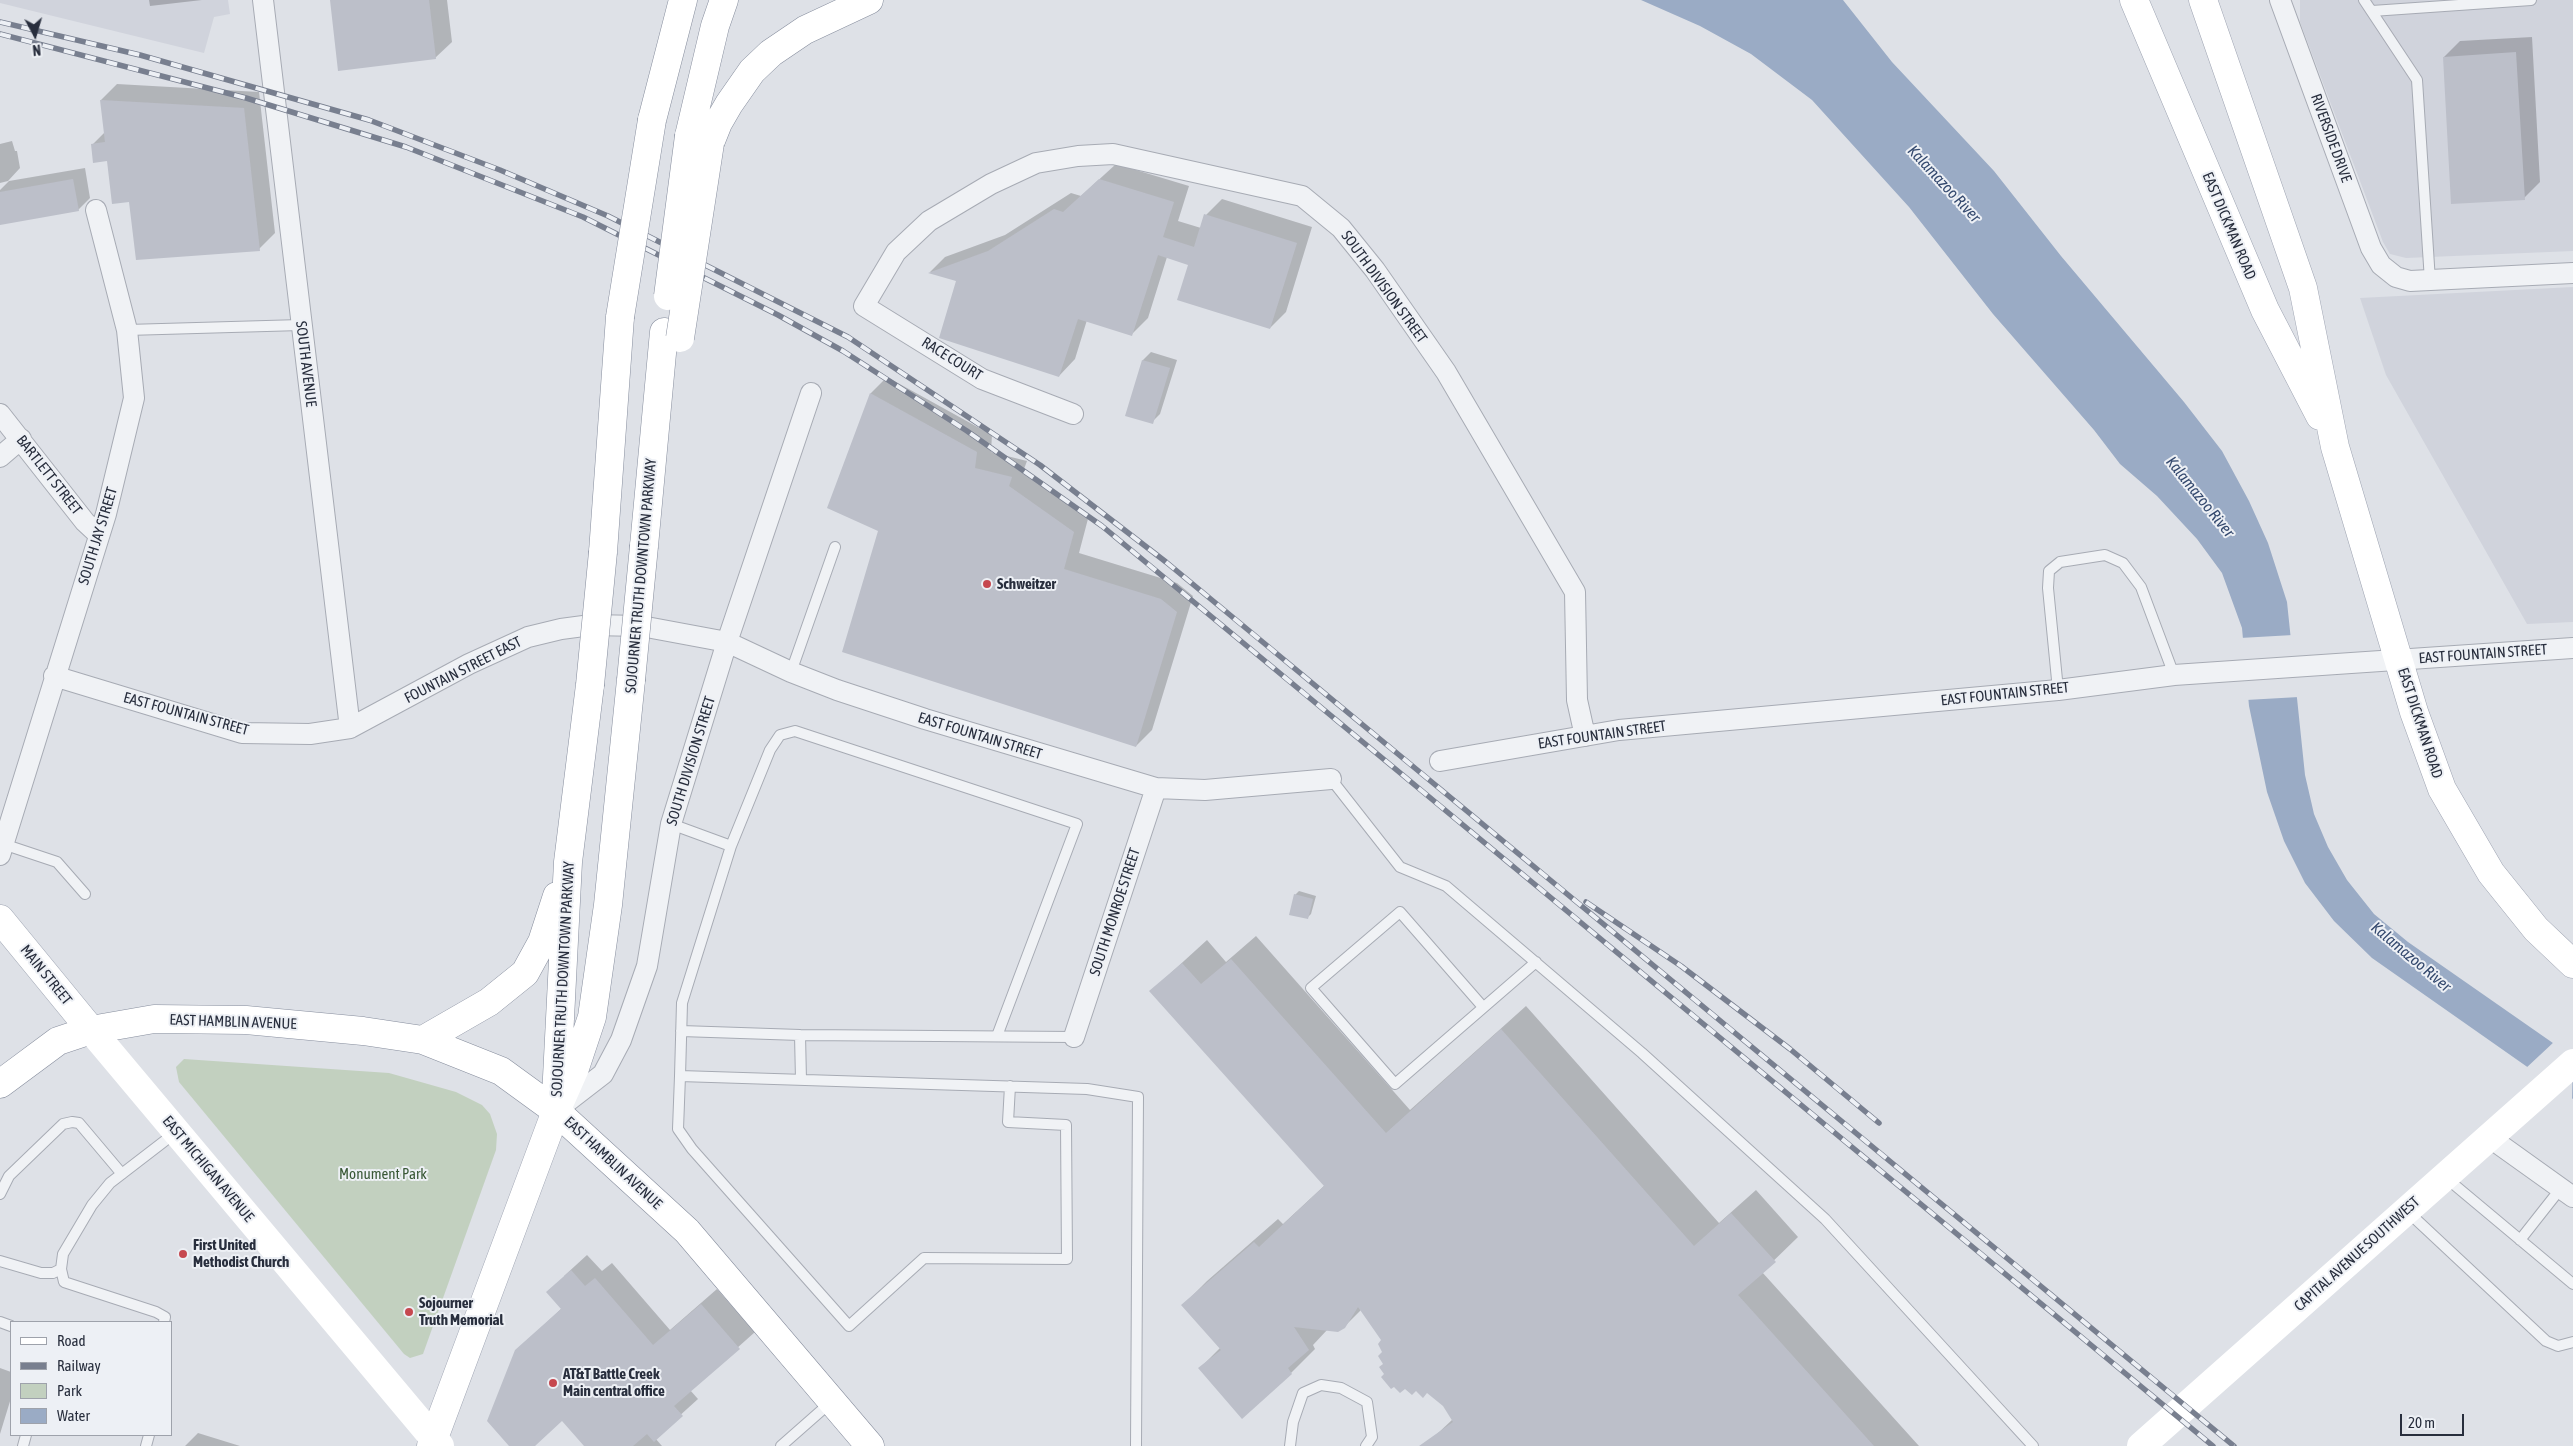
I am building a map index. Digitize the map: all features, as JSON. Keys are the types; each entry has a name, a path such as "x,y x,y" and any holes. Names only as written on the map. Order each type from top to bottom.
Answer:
{"main road":[{"name":"SOJOURNER TRUTH DOWNTOWN PARKWAY","path":"556,1110 568,862 590,685 603,552 620,317 652,120 683,0"},
{"name":"SOJOURNER TRUTH DOWNTOWN PARKWAY","path":"556,1110 576,1068 592,1017 608,905 659,379 672,335 715,26 724,0"},
{"path":"699,140 718,123 752,71 772,53 805,30 869,0"},
{"name":"EAST DICKMAN ROAD","path":"2134,0 2265,310 2335,447"},
{"name":"EAST DICKMAN ROAD","path":"2203,0 2304,288 2335,447 2414,712 2442,789 2491,873 2536,929 2573,964"},
{"path":"423,1040 489,1002 525,973 542,942 568,862"},
{"name":"MAIN STREET","path":"0,919 91,1030"},
{"name":"EAST HAMBLIN AVENUE","path":"0,1084 58,1041 91,1030 154,1019 246,1020 362,1031 423,1040 501,1071 556,1110 686,1231 870,1446"},
{"name":"EAST MICHIGAN AVENUE","path":"91,1030 435,1443"},
{"name":"CAPITAL AVENUE SOUTHWEST","path":"2141,1446 2573,1063"},
{"path":"435,1443 556,1110"}],"street":[{"name":"SOUTH AVENUE","path":"262,0 350,728"},
{"name":"RIVERSIDE DRIVE","path":"2280,0 2372,248 2381,265 2389,272 2410,281 2430,280"},
{"name":"SOUTH DIVISION STREET","path":"864,306 896,252 929,221 991,184 1036,163 1078,156 1113,154 1302,196 1341,228 1353,242 1375,270 1446,372 1575,592 1577,700 1585,736"},
{"name":"SOUTH JAY STREET","path":"2,849 54,676 99,536 134,398 127,330 96,210"},
{"path":"2430,280 2573,273"},
{"name":"RACE COURT","path":"864,306 982,379 1073,414"},
{"name":"SOUTH DIVISION STREET","path":"556,1110 603,1074 621,1040 647,966 671,824 727,642 811,393"},
{"name":"BARTLETT STREET","path":"0,414 85,522 99,536"},
{"path":"0,457 21,439"},
{"name":"FOUNTAIN STREET EAST","path":"350,728 469,664 528,637 561,629 591,625 641,626"},
{"name":"EAST FOUNTAIN STREET","path":"641,626 727,642 791,672 925,719 1156,788 1205,790 1331,779"},
{"name":"EAST FOUNTAIN STREET","path":"1440,761 1619,730 2058,690 2174,675 2573,648"},
{"name":"EAST FOUNTAIN STREET","path":"54,676 242,733 310,734 350,728"},
{"name":"SOUTH MONROE STREET","path":"1074,1037 1156,788"},
{"path":"2489,1137 2567,1192"}],"lane":[{"path":"2364,0 2417,80 2430,280"},
{"path":"2372,11 2531,0"},
{"path":"127,330 301,325"},
{"path":"791,672 835,547"},
{"path":"2058,690 2048,588 2049,571 2060,562 2105,555 2123,562 2141,587 2174,675"},
{"path":"997,1036 1077,824 795,731 780,735 770,750 731,846 682,1003 678,1129 692,1149 849,1326 924,1258 1067,1259 1066,1125 1008,1122 1010,1086"},
{"path":"1331,779 1400,866 1446,886 1642,1052 1825,1219 2033,1446"},
{"path":"671,824 731,846"},
{"path":"2,849 57,862 85,894"},
{"path":"1483,1007 1400,912 1311,988 1395,1084 1536,962"},
{"path":"681,1031 800,1035 1074,1037"},
{"path":"800,1035 801,1080"},
{"path":"680,1076 1086,1089 1138,1097 1136,1446"},
{"path":"0,1194 9,1176 63,1124 72,1122 79,1123 122,1174"},
{"path":"164,1321 165,1317 156,1312 64,1282 61,1269 63,1254 92,1205 110,1183 177,1131"},
{"path":"2444,1176 2573,1284"},
{"path":"2520,1240 2567,1192"},
{"path":"2406,1210 2546,1341 2558,1346 2573,1342"},
{"path":"0,1261 41,1273 53,1273 61,1269"},
{"path":"1290,1446 1293,1422 1303,1393 1320,1385 1341,1388 1367,1402 1372,1437 1366,1446"},
{"path":"781,1446 832,1402"}],"shaded area":[{"path":"0,0 228,0 230,14 214,17 204,53 0,3"},
{"path":"2300,0 2573,0 2573,251 2406,258 2390,254 2383,242 2300,22"},
{"path":"2573,287 2573,622 2527,624 2386,375 2360,298"}],"green space":[{"name":"Monument Park","path":"184,1059 389,1073 456,1092 482,1105 490,1114 497,1134 496,1150 423,1354 410,1358 404,1354 179,1082 176,1067"}],"water":[{"name":"Kalamazoo River","path":"1641,0 1843,0 1892,62 1994,171 2061,256 2184,402 2222,451 2249,501 2268,543 2287,602 2305,775 2314,814 2328,847 2347,880 2374,914 2408,942 2573,1057 2573,1099 2372,958 2334,921 2305,883 2284,841 2267,792 2249,706 2242,628 2222,573 2197,539 2157,496 2120,464 2094,430 1993,314 1909,207 1812,100 1751,54 1700,26"}],"pier":[{"path":"2293,635 2299,697 2246,700 2240,638"},
{"path":"2555,1041 2573,1054 2572,1102 2525,1069"}],"building":[{"path":"330,0 429,0 436,59 338,71"},
{"path":"2516,52 2525,200 2451,204 2443,57"},
{"path":"100,100 244,108 260,251 136,260 129,202 112,204 107,161 93,163 91,144 105,142"},
{"path":"73,179 79,211 0,225 0,192"},
{"path":"1099,179 1174,202 1163,237 1194,247 1204,214 1297,243 1270,329 1177,300 1188,265 1158,255 1132,336 1078,319 1059,377 939,338 956,281 928,273 988,251 1054,209 1063,212"},
{"path":"1142,360 1170,368 1153,424 1125,416"},
{"name":"Schweitzer","path":"870,393 977,452 975,468 1012,477 1009,486 1074,532 1064,569 1161,599 1177,612 1136,747 842,652 878,531 827,508"},
{"path":"1294,894 1313,899 1308,919 1289,915"},
{"path":"1231,959 1386,1133 1501,1029 1694,1246 1731,1213 1776,1262 1738,1295 1874,1446 1419,1446 1453,1422 1443,1406 1427,1393 1423,1398 1416,1391 1412,1395 1405,1389 1400,1393 1394,1387 1391,1389 1381,1377 1384,1374 1379,1367 1383,1364 1378,1356 1382,1352 1378,1344 1381,1340 1358,1307 1345,1328 1338,1332 1294,1327 1309,1350 1288,1368 1292,1374 1242,1419 1198,1368 1221,1350 1181,1305 1254,1242 1259,1247 1324,1186 1149,991 1182,963 1201,984"},
{"path":"571,1270 585,1286 595,1278 653,1345 701,1304 740,1349 674,1406 683,1416 654,1442 647,1434 633,1446 584,1446 562,1421 535,1446 509,1446 487,1421 515,1350 561,1309 546,1292"}],"railway":[{"path":"0,22 140,55 369,120 500,170 608,216 848,337 1040,465 1166,562 2234,1446"},
{"path":"0,34 246,98 406,147 583,217 778,315 843,351 967,431 1102,526 2213,1446"},
{"path":"1586,902 1681,966 1790,1049 1879,1123"}],"place":[{"name":"Schweitzer","path":"987,584"},
{"name":"First United Methodist Church","path":"183,1254"},
{"name":"Sojourner Truth Memorial","path":"409,1312"},
{"name":"AT&T Battle Creek Main central office","path":"553,1383"}]}
